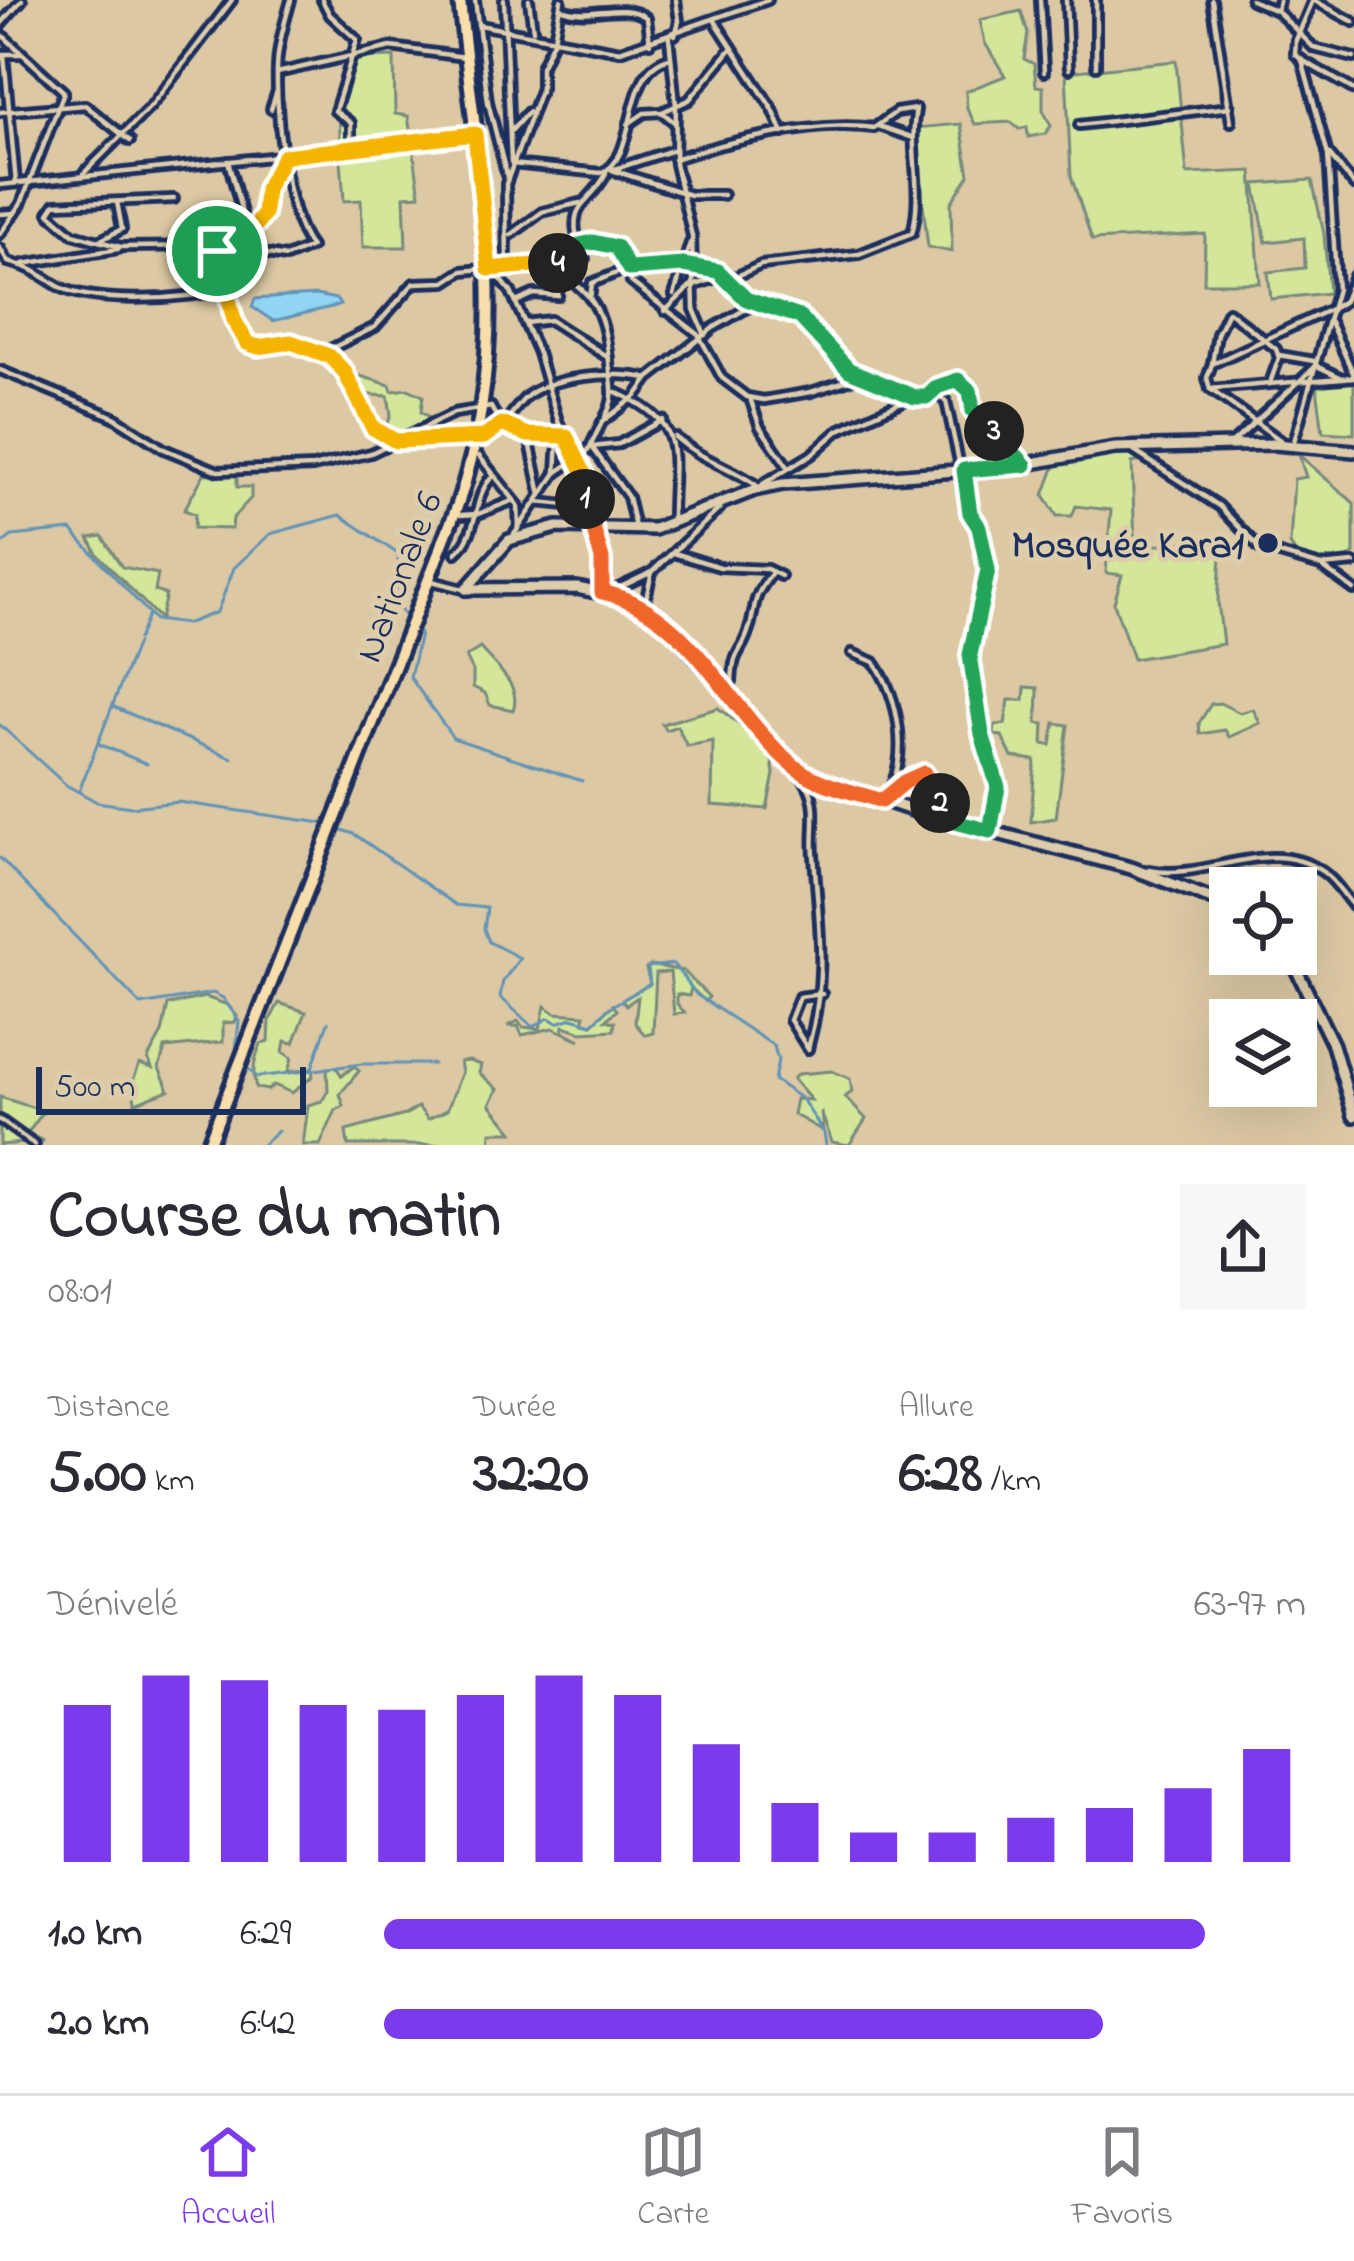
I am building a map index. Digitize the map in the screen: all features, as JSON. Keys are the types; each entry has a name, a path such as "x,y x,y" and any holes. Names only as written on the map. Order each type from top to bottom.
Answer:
{"main road":[{"name":"Nationale 6","path":"208,1145 428,580 478,437 491,337 491,269 460,0"}],"street":[{"path":"0,234 29,182 64,92 0,29 22,0"},
{"path":"82,176 151,106 232,0"},
{"path":"244,251 248,235 264,215 266,189 284,156 277,73 291,0"},
{"path":"322,0 330,15 355,35 335,111 351,123 352,149"},
{"path":"475,0 488,102 507,179 508,268"},
{"path":"504,0 511,165"},
{"path":"529,0 533,33"},
{"path":"507,179 541,88 541,67 554,39 561,0"},
{"path":"665,311 687,266 692,236 674,154 676,108 670,58 676,0"},
{"path":"478,25 610,51 672,36 768,0"},
{"path":"1040,0 1043,72"},
{"path":"1066,0 1069,69"},
{"path":"1096,0 1096,66"},
{"path":"1212,0 1232,122"},
{"path":"1251,0 1276,11 1314,48 1354,58"},
{"path":"1276,11 1279,0"},
{"path":"1354,22 1313,0 1295,54 1354,90"},
{"path":"562,9 585,14 623,5 644,10 650,43"},
{"path":"714,20 775,113 782,133"},
{"path":"277,73 392,47 466,57"},
{"path":"628,124 644,113 676,108 695,94 731,49"},
{"path":"16,183 2,55 21,54"},
{"path":"579,245 575,226 580,203 609,171 640,88 656,65 670,58"},
{"path":"1290,446 1337,289 1327,151 1302,60"},
{"path":"271,109 277,91"},
{"path":"0,112 85,105 130,141"},
{"path":"512,130 531,107"},
{"path":"1079,125 1230,107"},
{"path":"590,299 592,283 629,269 687,266 742,275 761,266 844,257 912,233 919,175 911,137 916,109 896,112 879,126"},
{"path":"662,112 676,128"},
{"path":"609,171 674,154 848,123 879,126 911,137"},
{"path":"2,182 475,134"},
{"path":"1327,151 1354,185"},
{"path":"228,161 248,235"},
{"path":"511,165 609,171 680,192 723,195"},
{"path":"0,248 8,262 23,264 127,248 214,246 286,257 311,247 299,225 281,166"},
{"path":"127,248 58,226 50,210 55,204 174,199"},
{"path":"97,242 122,229 117,202"},
{"path":"509,236 542,212 580,203"},
{"path":"0,214 15,213"},
{"path":"515,302 534,294 558,296 558,271 579,245 610,244 629,269 631,282 703,336"},
{"path":"214,246 237,329 250,345 291,342 322,353 344,371 373,428 396,441 478,437 502,424 526,397 548,385 610,374 648,379"},
{"path":"322,353 376,327 414,283 445,282 463,271 585,259"},
{"path":"544,263 590,299 608,328 614,392 592,447 556,473"},
{"path":"23,264 58,286 122,298 194,298 228,288"},
{"path":"687,266 703,336 722,378 756,407 760,427 788,467"},
{"path":"491,269 525,323 563,436 578,460 586,512 604,568 604,592"},
{"path":"672,301 690,287 725,275"},
{"path":"725,275 744,297 800,317 828,352 861,376 915,397"},
{"path":"1212,364 1334,308 1344,301 1354,276"},
{"path":"602,422 703,336 759,303"},
{"path":"1290,446 1210,389 1207,378 1217,334 1228,311 1279,355 1316,364 1342,378"},
{"path":"525,323 550,320 609,358"},
{"path":"1210,389 1354,376 1330,322"},
{"path":"1271,380 1279,355"},
{"path":"1230,445 1316,364"},
{"path":"0,370 114,417 164,449 218,471 310,468 371,453 442,417 491,407 502,424 528,435 563,436"},
{"path":"747,398 811,392 861,376"},
{"path":"509,540 557,527 672,524 722,506 760,488 839,430 953,380 967,387 973,411 1025,465"},
{"path":"614,392 663,420 671,433 709,463 736,470 760,488 1025,465 1130,448 1230,445 1354,451"},
{"path":"933,392 946,401 970,513 979,527 988,570 970,655 982,734 998,787 990,831"},
{"path":"592,447 619,444 663,420"},
{"path":"671,433 672,524"},
{"path":"528,435 537,501"},
{"path":"466,589 519,529 556,473 563,436"},
{"path":"592,447 628,496 635,527"},
{"path":"1130,448 1219,506 1258,548 1322,566 1354,563"},
{"path":"479,456 515,503 519,529"},
{"path":"456,553 466,543 484,485 493,476"},
{"path":"460,515 537,501 577,506 586,512"},
{"path":"604,592 652,572 722,506"},
{"path":"674,553 724,568 782,576"},
{"path":"1322,566 1354,590"},
{"path":"644,607 652,572"},
{"path":"722,687 732,681 733,654 747,634 752,602 773,572"},
{"path":"428,580 466,589 604,592 644,607 666,623 794,766 815,799 822,994 808,1049 790,1020 799,998 822,994"},
{"path":"852,652 874,662 895,706 898,766 885,796"},
{"path":"794,766 835,787 885,796 955,822 1138,871 1209,898"},
{"path":"885,796 924,773 931,793 955,822"},
{"path":"1138,871 1179,874 1235,858 1294,859 1325,873 1354,908"},
{"path":"1299,975 1334,1046 1354,1116"},
{"path":"0,1120 35,1145"}],"green space":[{"path":"1021,11 1028,33 1024,59 1034,64 1036,86 1043,87 1043,110 1051,126 1045,134 1028,137 1027,127 1019,129 1011,122 975,124 966,91 1005,76 985,43 980,20"},
{"path":"394,57 395,114 408,116 420,195 404,196 406,247 363,247 361,200 344,201 342,87 354,58"},
{"path":"1176,61 1187,174 1252,171 1260,283 1204,283 1205,234 1092,240 1071,176 1066,72"},
{"path":"961,124 969,175 951,203 952,252 928,247 914,128"},
{"path":"1312,180 1324,234 1329,293 1271,299 1268,272 1305,268 1304,238 1266,242 1255,184"},
{"path":"1315,373 1354,378 1354,434 1323,432"},
{"path":"357,375 390,385 392,391 408,389 423,396 421,412 429,417 428,432 381,446 391,414 388,396 357,394"},
{"path":"1130,450 1145,460 1132,463 1135,547 1222,540 1218,602 1223,644 1133,659 1114,603 1122,575 1106,573 1111,510 1076,506 1072,516 1057,516 1044,495 1056,463"},
{"path":"1299,455 1354,503 1354,553 1343,563 1301,561 1290,544 1294,479 1306,477"},
{"path":"237,472 237,487 251,487 251,498 233,518 232,529 194,528 195,514 184,510 204,474"},
{"path":"102,536 122,567 158,574 155,591 166,595 160,619 97,554 89,538"},
{"path":"480,648 511,685 513,710 490,705 485,693 473,687 473,671 466,657"},
{"path":"1025,687 1038,688 1037,723 1044,724 1043,744 1051,745 1055,723 1068,725 1056,818 1031,822 1035,760 1012,757 1002,736 994,735 995,725 1005,724 1009,700 1024,700"},
{"path":"1220,703 1240,713 1253,709 1260,723 1229,737 1225,730 1200,734 1199,723 1211,704"},
{"path":"718,708 770,747 774,774 767,809 712,805 713,741 687,746 677,726 666,730 662,724"},
{"path":"646,968 683,971 709,997 705,1001 691,988 689,996 677,994 677,1004 685,1013 674,1014 670,972 656,973 653,1033 645,1035 635,1023 638,997 626,1005 622,1000 650,984"},
{"path":"205,997 228,1005 237,1016 235,1022 223,1023 223,1042 165,1048 159,1068 169,1090 135,1103 133,1081 139,1064 152,1068 148,1058 162,1033 168,1005"},
{"path":"279,1003 306,1012 294,1043 285,1041 283,1052 292,1058 288,1072 312,1069 313,1076 292,1093 274,1085 268,1090 256,1088 255,1082 257,1055 261,1044 269,1042 270,1020"},
{"path":"613,1005 617,1010 606,1020 615,1022 614,1030 582,1032 564,1026 563,1031 580,1040 553,1028 522,1035 518,1026 508,1026 518,1021 523,1027 540,1029 545,1006 555,1013 585,1015 583,1022 592,1024"},
{"path":"460,1062 481,1065 479,1073 498,1089 490,1104 513,1132 491,1132 490,1145 348,1145 346,1131 418,1107 428,1119 447,1110 462,1072"},
{"path":"354,1066 359,1071 340,1094 344,1106 336,1110 320,1145 303,1145 308,1105 322,1101 328,1091 327,1068 336,1067 342,1076"},
{"path":"832,1071 850,1079 852,1092 845,1097 866,1119 849,1145 832,1142 821,1112 823,1131 793,1114 796,1099 811,1100 793,1079 798,1074"},
{"path":"0,1097 44,1111 27,1134 44,1141 0,1145"}],"water":[{"path":"316,295 336,299 340,305 273,321 252,307 255,299"}],"waterway":[{"path":"0,545 12,536 71,530 155,620 186,624 217,612 234,568 270,534 340,515 398,554 399,607 408,622"},
{"path":"138,639 148,616"},
{"path":"414,626 420,634 410,677 453,738 582,781"},
{"path":"79,791 137,643"},
{"path":"114,707 232,758"},
{"path":"0,725 66,785 97,802 131,807 178,802 322,823"},
{"path":"99,744 147,764"},
{"path":"342,830 456,905 487,908 484,929 489,942 520,958 503,981 500,997 533,1027 549,1018 557,1023 572,1018 592,1024 610,1007 650,984 648,967 673,964 697,995 774,1046 778,1060 774,1080 802,1099 824,1133 826,1145"},
{"path":"0,858 141,1005 213,993 223,998 239,1021 235,1061"},
{"path":"312,1068 328,1022"},
{"path":"245,1066 257,1077 362,1064 433,1064"},
{"path":"262,1145 278,1131"}],"place":[{"name":"Mosquée Kara1","path":"1268,543"}],"route":[{"path":"475,134 489,269 564,262 579,245 610,244 629,269 683,265 718,271 746,299 800,317 828,352 861,376 915,397 927,397 937,387 958,380 970,391 973,411 1025,465 964,470 970,513 979,527 988,570 970,655 982,734 997,778 990,831 955,822 931,793 924,773 881,801 835,787 794,766 666,623 629,599 602,592 604,568 586,512 583,471 566,436 528,435 502,424 484,437 396,441 373,428 344,371 329,356 291,342 258,347 247,343 238,333 217,251 214,246 244,251 248,235 264,215 266,189 284,156 475,134"}]}
